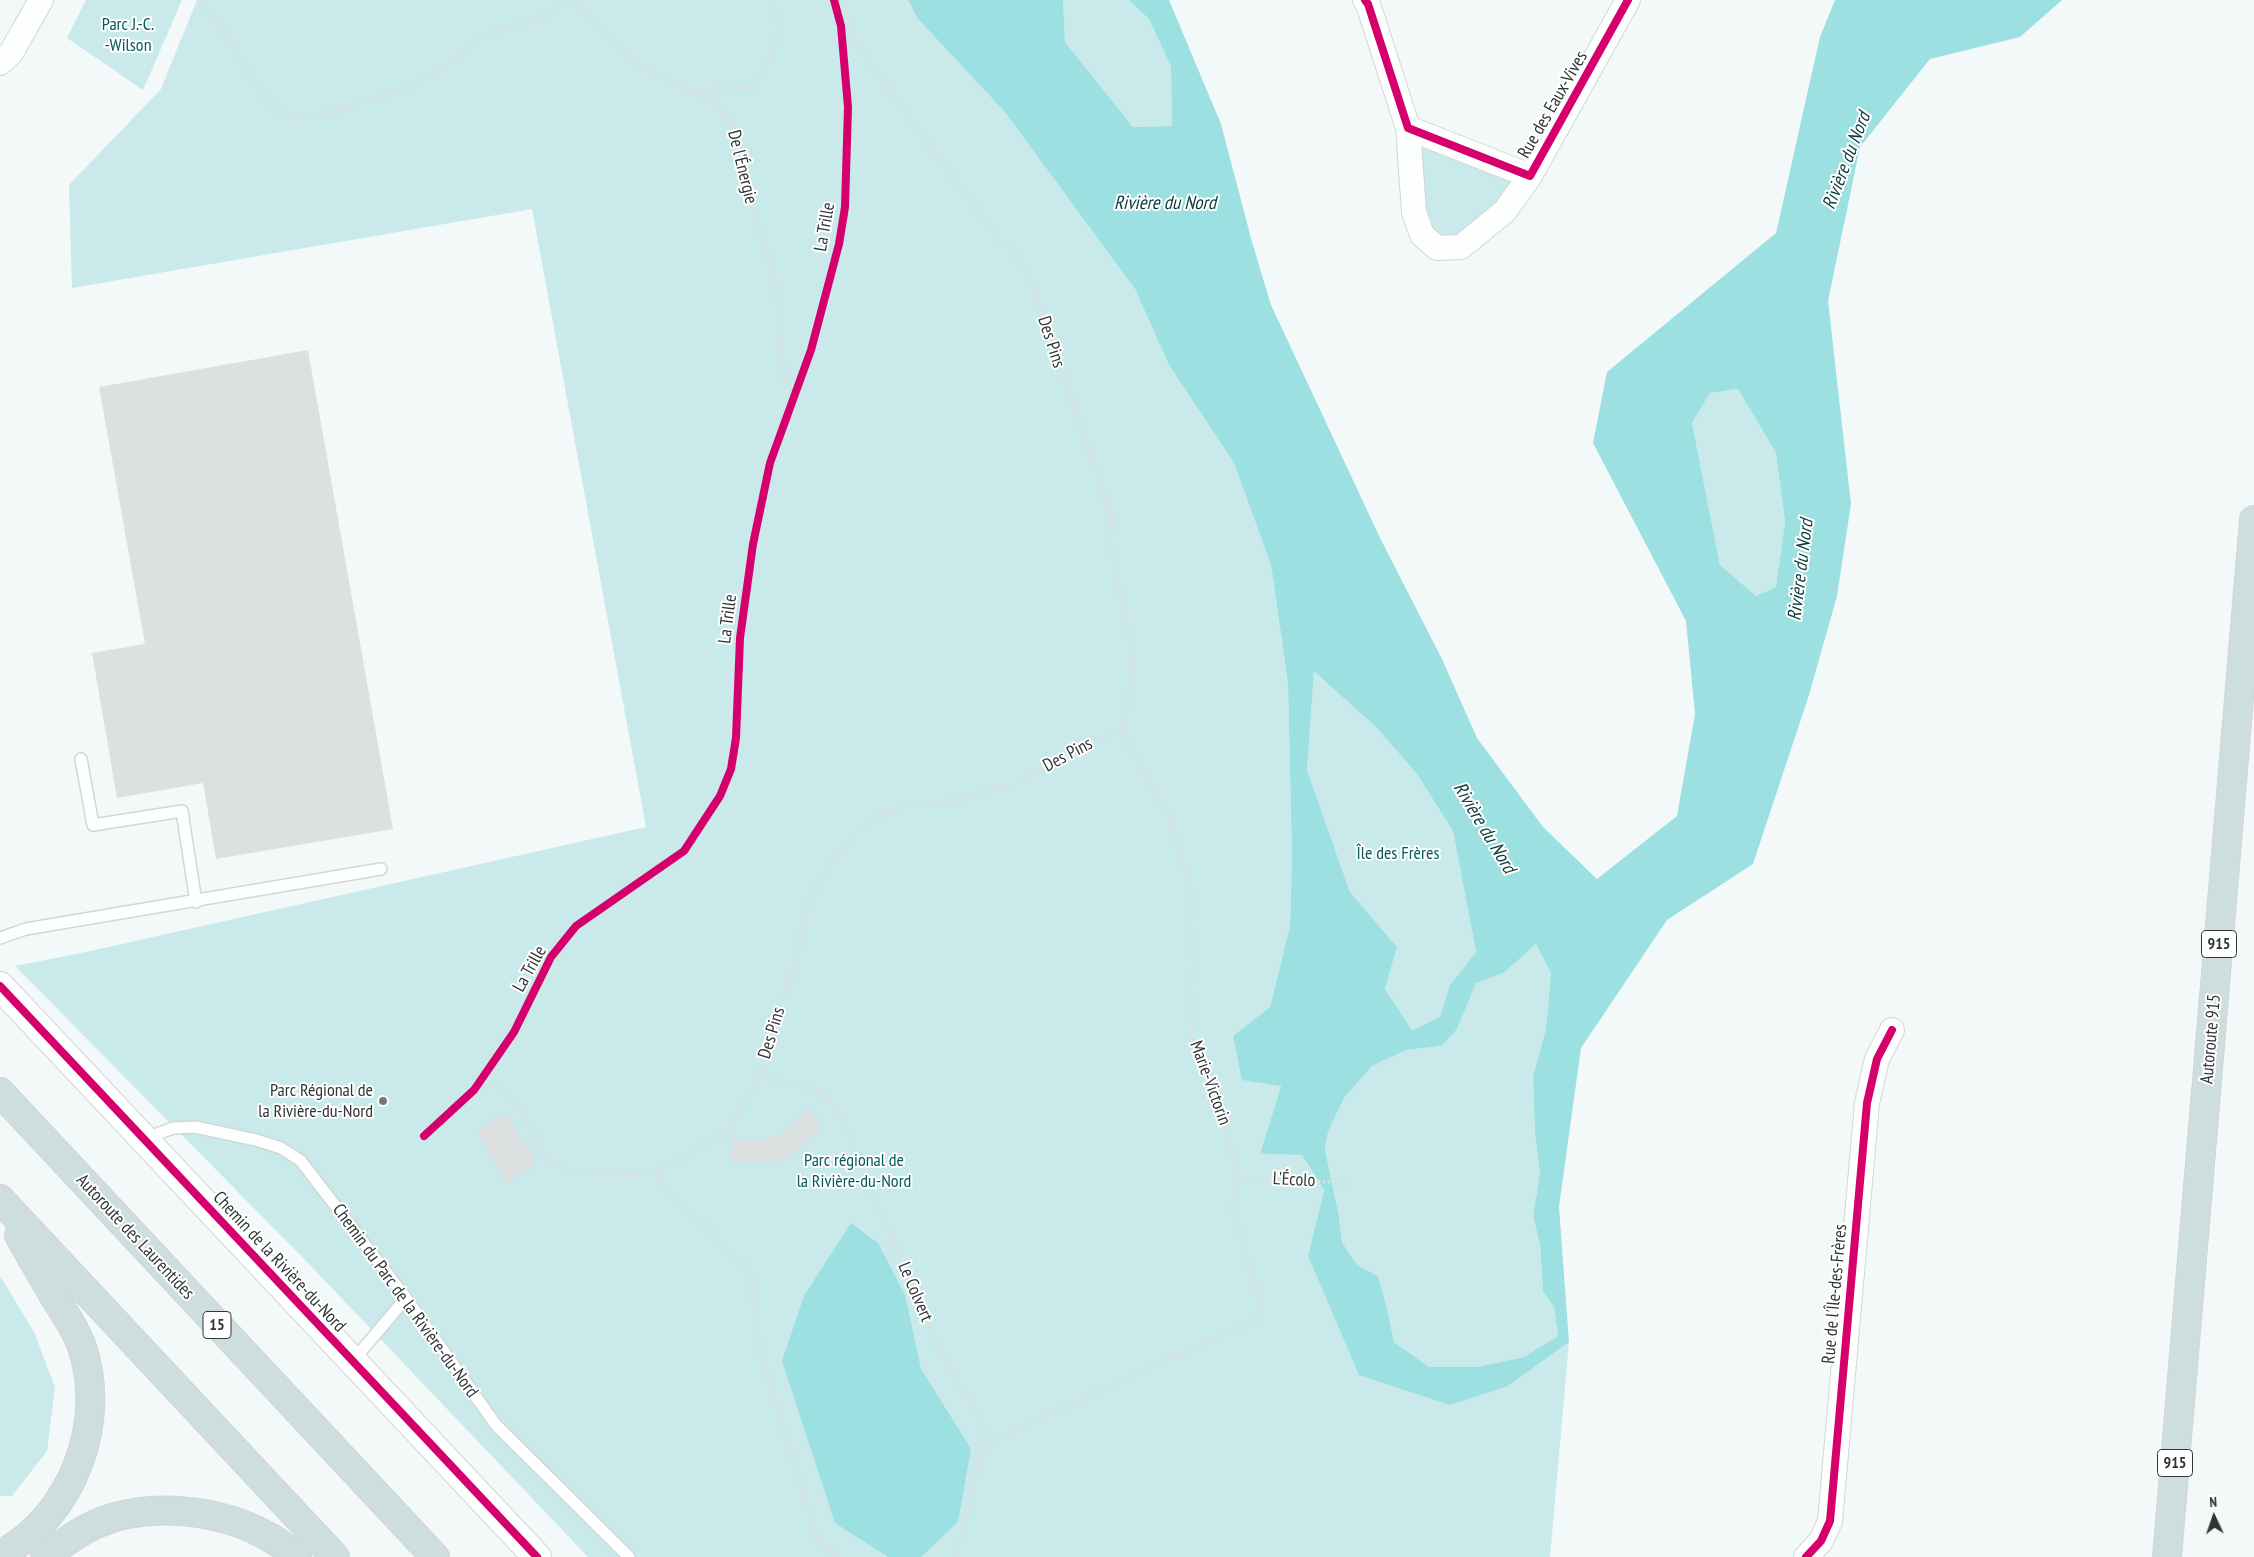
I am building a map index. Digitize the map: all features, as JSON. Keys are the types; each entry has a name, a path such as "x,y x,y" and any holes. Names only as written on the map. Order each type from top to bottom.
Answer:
{"highway":[{"name":"Autoroute 915","path":"2167,1557 2254,520"},
{"name":"Autoroute des Laurentides","path":"0,1092 435,1557"},
{"path":"0,1198 335,1557"},
{"path":"0,1204 76,1332 86,1362 89,1391 85,1440 64,1496 37,1528 0,1555"},
{"path":"45,1557 96,1524 125,1515 156,1511 189,1512 237,1523 270,1537 297,1557"}],"street":[{"path":"0,62 11,52 42,0"},
{"name":"Rue des Eaux-Vives","path":"1365,0 1368,4 1408,128 1414,212 1422,235 1438,248 1461,247 1505,211 1530,176 1628,0"},
{"name":"Rue des Eaux-Vives","path":"1408,128 1530,176"},
{"name":"Chemin de la Rivière-du-Nord","path":"0,986 537,1557"},
{"name":"Rue de l'Île-des-Frères","path":"1806,1557 1821,1541 1830,1522 1867,1103 1877,1059 1892,1030"}],"lane":[{"path":"82,759 93,824 182,811 196,902"},
{"path":"0,938 26,928 196,902 381,869"},
{"name":"Chemin du Parc de la Rivière-du-Nord","path":"143,1140 164,1130 183,1126 195,1127 256,1140 281,1148 301,1161 406,1298 496,1425 629,1557"},
{"path":"352,1362 406,1298"}],"path":[{"path":"200,0 218,22 261,93 278,111 300,118 333,112 412,86 447,66 482,38 499,29 543,18 570,0"},
{"path":"690,91 756,87 780,29 772,0"},
{"path":"834,0 841,26"},
{"path":"787,416 796,391"},
{"path":"467,1096 474,1090 484,1075"},
{"path":"474,1090 492,1083 502,1086 517,1101 546,1159 576,1173 653,1174 750,1270 759,1348 815,1533 818,1542 839,1557"}],"green space":[{"name":"Parc J.-C. -Wilson","path":"86,0 182,0 143,90 67,38"},
{"name":"Parc régional de la Rivière-du-Nord","path":"197,0 908,0 917,18 1004,111 1135,289 1169,365 1234,463 1271,565 1288,683 1292,857 1290,926 1270,1007 1234,1036 1281,1086 1260,1154 1302,1155 1324,1190 1308,1256 1359,1375 1508,1386 1569,1342 1550,1557 588,1557 310,1265 15,966 86,952 646,827 532,209 72,288 69,185 161,89"},
{"path":"1063,0 1129,0 1149,19 1171,67 1172,126 1133,127 1065,42"},
{"path":"1408,128 1530,176 1461,247 1422,235"},
{"path":"1738,389 1776,453 1785,522 1776,587 1756,596 1720,565 1692,423 1710,393"},
{"name":"Île des Frères","path":"1314,670 1376,727 1417,774 1453,831 1476,952 1450,985 1440,1017 1412,1030 1385,989 1397,947 1350,892 1307,770"},
{"path":"1536,944 1551,972 1546,1029 1533,1076 1535,1133 1540,1173 1533,1216 1540,1244 1543,1290 1554,1307 1558,1336 1524,1357 1477,1367 1429,1367 1394,1342 1378,1276 1357,1265 1342,1242 1339,1216 1325,1150 1328,1132 1344,1098 1372,1066 1406,1050 1442,1046 1457,1029 1476,982 1505,972"},
{"path":"0,1276 34,1332 55,1387 47,1451 12,1496 0,1496"}],"water":[{"name":"Rivière du Nord","path":"908,0 1063,0 1065,42 1133,127 1172,126 1171,67 1149,19 1129,0 1169,0 1221,124 1252,242 1271,305 1381,540 1442,659 1477,738 1543,827 1597,879 1677,816 1695,714 1686,621 1593,443 1607,372 1776,233 1820,37 1835,0 2062,0 2020,37 1930,59 1860,147 1828,301 1851,504 1837,596 1809,695 1753,864 1667,920 1581,1048 1559,1207 1569,1342 1508,1386 1450,1405 1359,1375 1308,1256 1324,1190 1302,1155 1260,1154 1281,1086 1242,1080 1233,1036 1270,1007 1290,926 1292,857 1288,683 1271,565 1234,463 1169,365 1135,289 1004,111 917,18","holes":["1738,389 1776,453 1785,522 1776,587 1756,596 1720,565 1692,423 1710,393","1314,671 1376,727 1417,774 1453,831 1476,952 1450,985 1440,1017 1412,1030 1385,989 1397,947 1350,892 1307,770","1536,944 1551,973 1546,1029 1533,1076 1535,1133 1540,1173 1533,1216 1540,1244 1543,1291 1554,1307 1558,1336 1524,1357 1477,1367 1429,1367 1394,1342 1378,1276 1357,1265 1342,1242 1339,1216 1325,1150 1328,1132 1344,1098 1372,1066 1406,1050 1442,1046 1457,1029 1476,983 1505,972"]},
{"path":"851,1223 878,1243 905,1295 921,1369 971,1449 958,1522 921,1557 888,1557 835,1523 782,1361 804,1296"}],"building":[{"path":"308,350 393,829 216,859 203,783 117,798 92,653 145,644 99,387"},
{"path":"807,1110 823,1126 787,1160 732,1162 731,1140 767,1139 783,1133"},
{"path":"506,1113 536,1164 506,1182 477,1130"}],"cycle path":[{"name":"La Trille","path":"424,1136 474,1090 514,1032 551,957 576,926 684,851 720,796 731,769 736,738 740,638 753,544 770,463 811,350 839,244 845,207 848,107 841,26 834,0"},
{"path":"1365,0 1368,4 1408,128 1530,176 1628,0"},
{"path":"0,986 537,1557"},
{"path":"1806,1557 1821,1541 1830,1521 1867,1103 1877,1059 1892,1030"}],"place":[{"name":"Parc Régional de la Rivière-du-Nord","path":"383,1101"}]}
